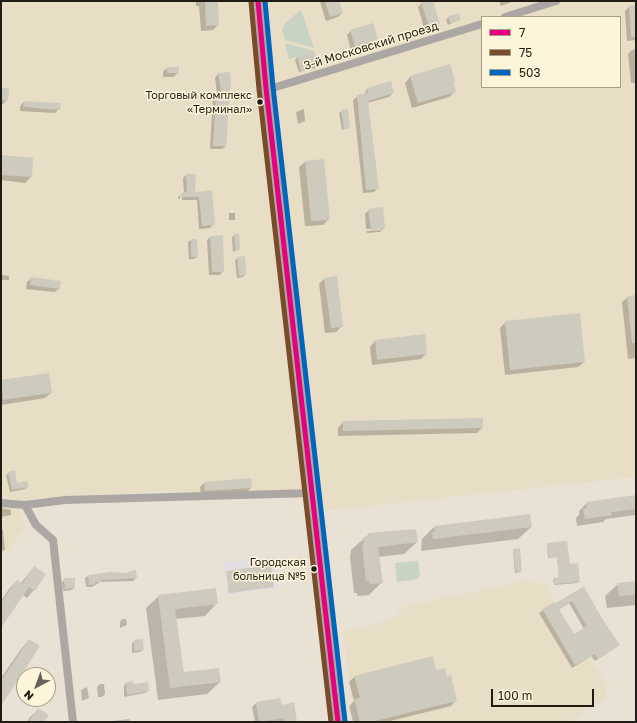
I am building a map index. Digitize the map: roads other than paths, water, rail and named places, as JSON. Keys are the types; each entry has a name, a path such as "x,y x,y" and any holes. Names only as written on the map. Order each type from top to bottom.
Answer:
{"main road":[{"path":"258,1 266,88 338,722"}],"street":[{"path":"508,16 556,1"},
{"name":"3-й Московский проезд","path":"266,88 276,87 481,24"},
{"path":"1,502 25,505 65,500 312,493"},
{"path":"25,505 36,525 53,540 73,722"}],"place":[{"name":"Торговый комплекс «Терминал»","path":"260,102"},
{"name":"Городская больница №5","path":"314,569"}]}
